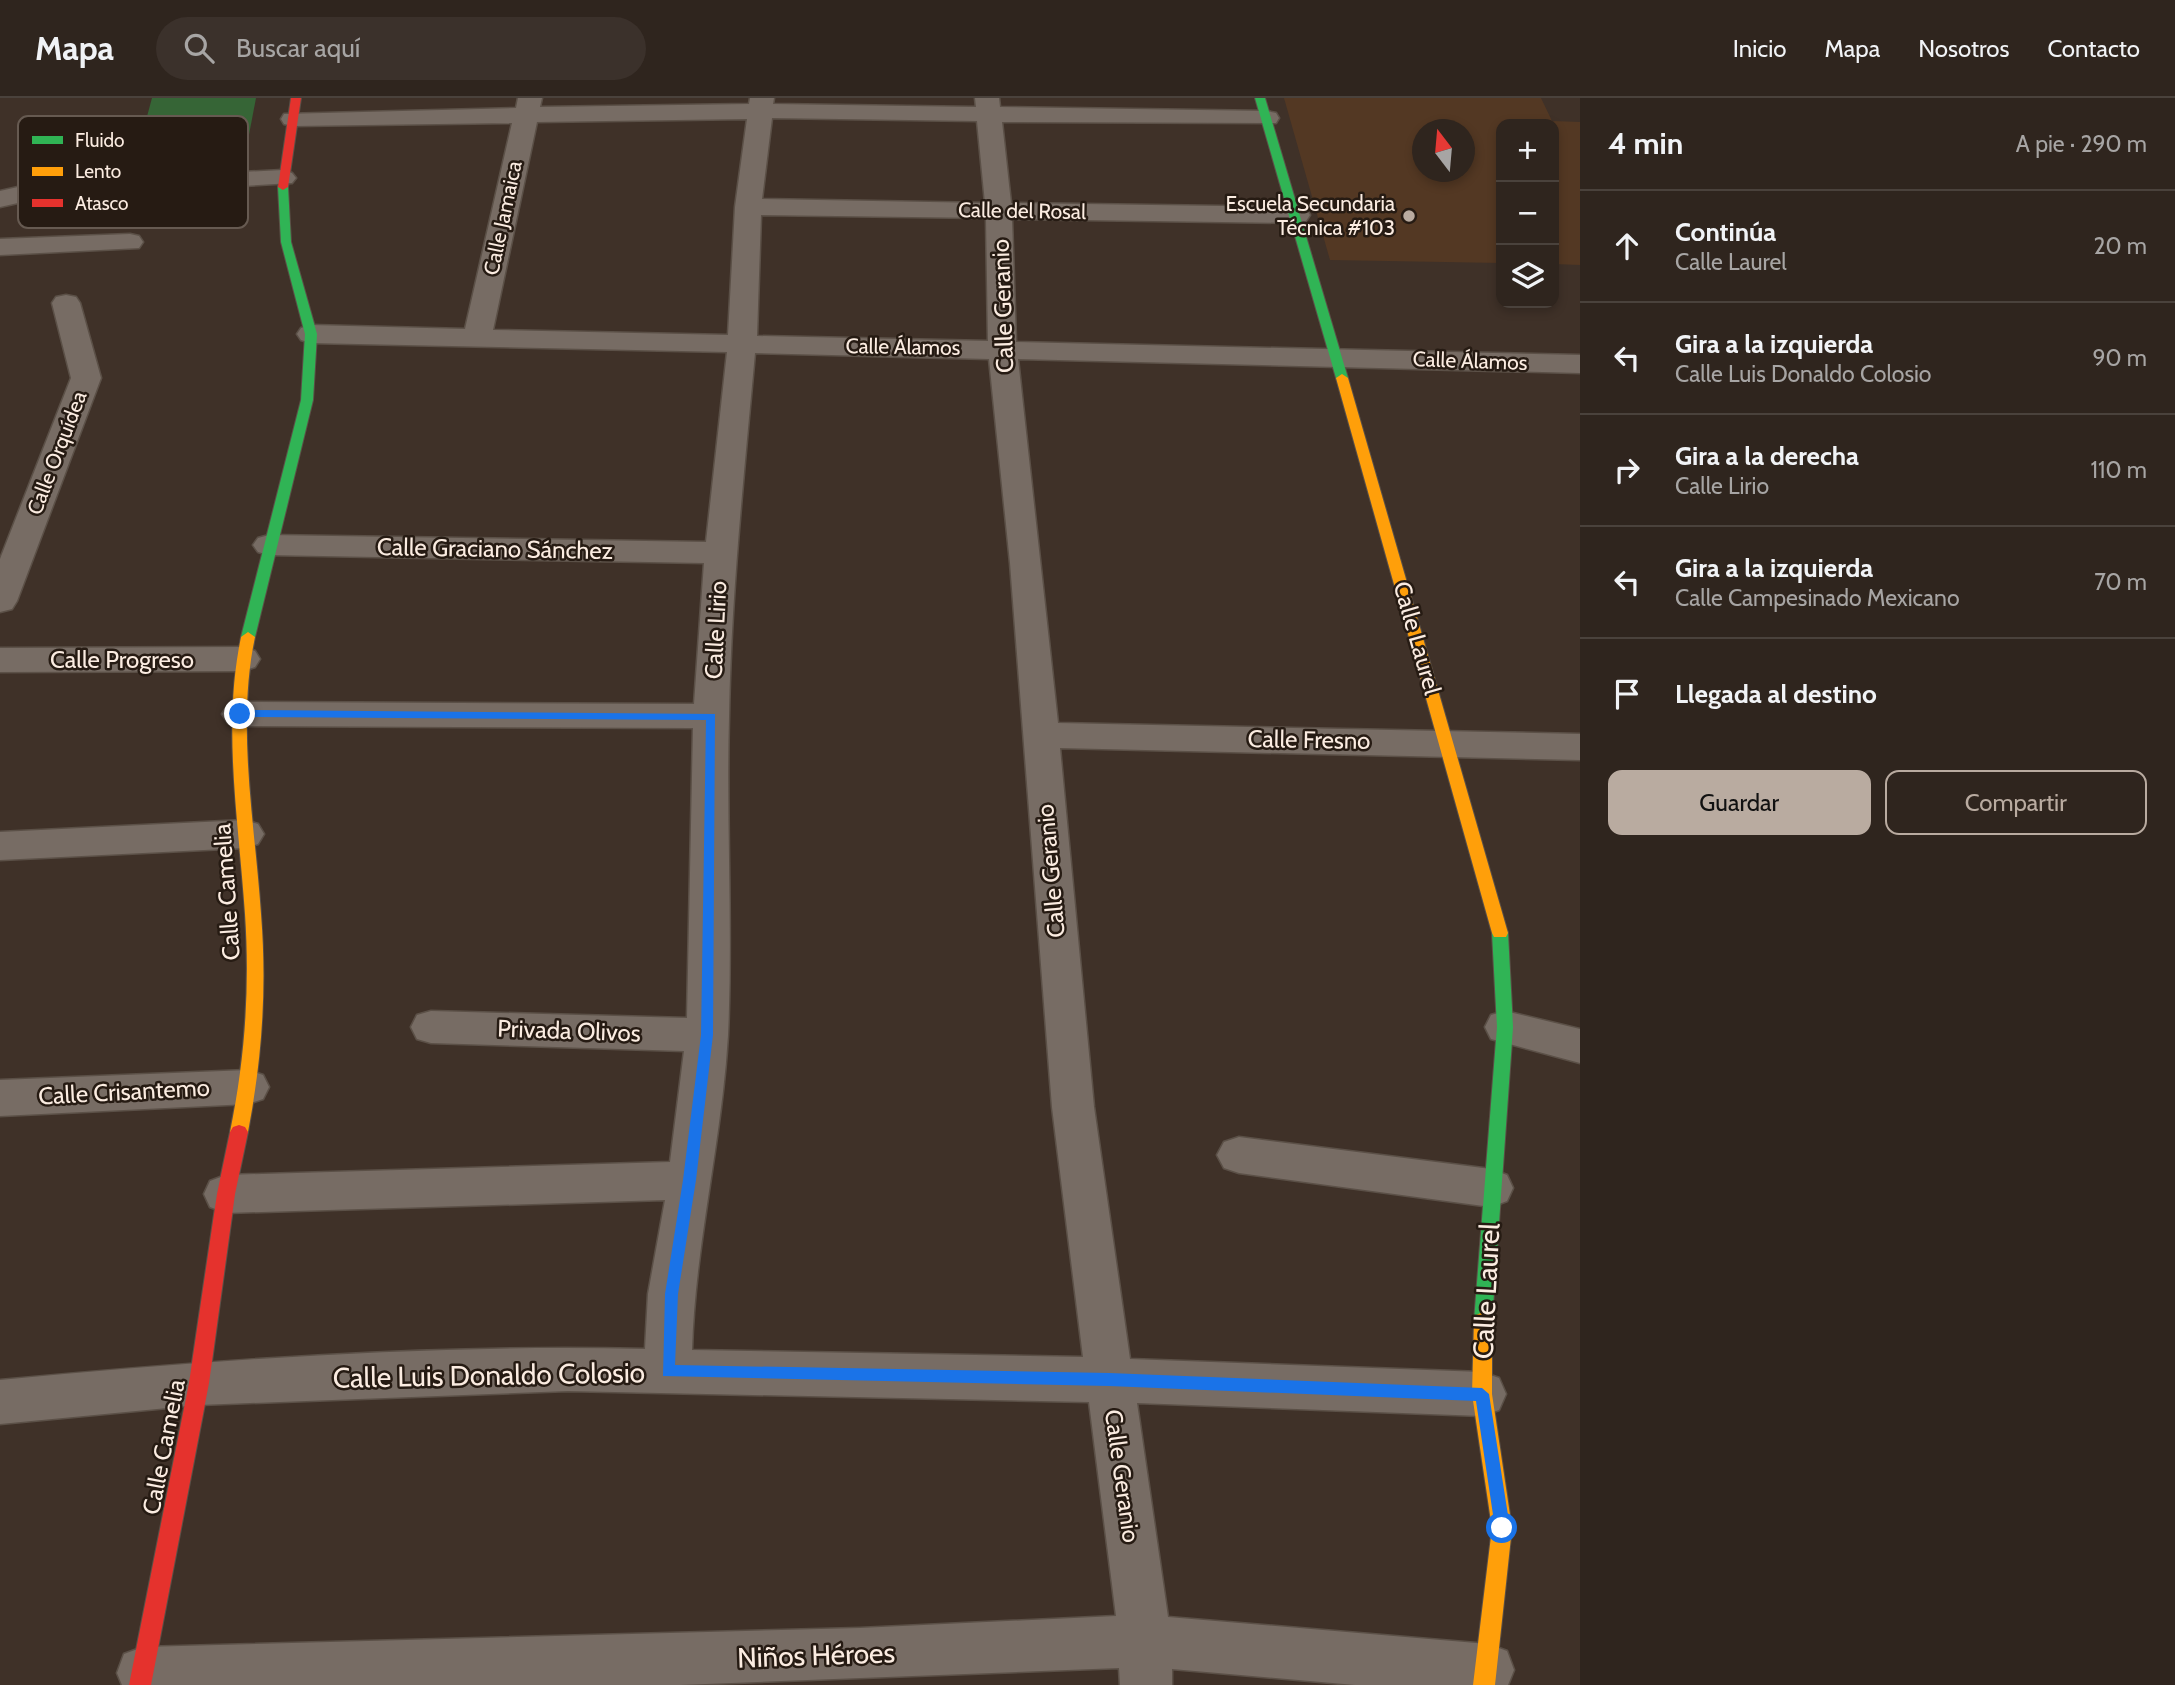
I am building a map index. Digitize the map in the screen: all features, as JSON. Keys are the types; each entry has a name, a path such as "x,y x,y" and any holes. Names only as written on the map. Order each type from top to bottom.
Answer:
{"street":[{"path":"294,108 761,104 1264,108"},
{"name":"Calle Lirio","path":"668,1371 671,1294 690,1180 707,1035 711,716 721,553 742,344 748,207 761,104"},
{"name":"Calle Geranio","path":"987,105 999,211 1002,349 1026,563 1073,1107 1146,1663"},
{"name":"Calle Jamaica","path":"477,338 528,106"},
{"name":"Calle Camelia","path":"142,1679 200,1383 226,1194 248,1087 256,970 245,834 240,714 243,659 269,545 307,400 311,334 286,242 283,178 294,108"},
{"name":"Calle Laurel","path":"1264,108 1448,742 1501,937 1505,1027 1483,1295 1482,1394 1502,1528 1486,1678"},
{"path":"248,180 283,178"},
{"path":"0,199 18,195"},
{"name":"Calle del Rosal","path":"748,207 1297,215"},
{"path":"0,247 130,242"},
{"name":"Calle Orquídea","path":"0,601 86,378 66,303"},
{"name":"Calle Álamos","path":"311,334 1580,364"},
{"name":"Calle Graciano Sánchez","path":"269,545 721,553"},
{"name":"Calle Progreso","path":"0,660 243,659"},
{"path":"240,714 711,716"},
{"name":"Calle Fresno","path":"1039,735 1580,747"},
{"path":"0,846 245,834"},
{"name":"Privada Olivos","path":"431,1027 707,1035"},
{"path":"1505,1027 1580,1046"},
{"name":"Calle Crisantemo","path":"0,1098 248,1087"},
{"name":"Calle Laurel","path":"1239,1155 1491,1188"},
{"path":"226,1194 690,1180"},
{"name":"Calle Luis Donaldo Colosio","path":"0,1402 200,1383 568,1369 1109,1380 1482,1394"},
{"name":"Niños Héroes","path":"142,1679 858,1670 1146,1663 1486,1678"}],"shaded area":[{"name":"Escuela Secundaria Técnica #103","path":"1284,98 1541,98 1551,119 1496,119 1496,263 1330,260"},
{"name":"Escuela Secundaria Técnica #103","path":"1559,121 1580,122 1580,265 1559,264"}],"green space":[{"path":"152,98 256,98 248,140 248,116 147,116"}],"traffic: fast":[{"path":"1260,98 1342,378"},
{"path":"248,637 307,400 311,334 286,242 283,187"},
{"path":"1483,1321 1505,1027 1500,933"}],"traffic: slow":[{"path":"1342,378 1500,933"},
{"path":"239,1132 252,1051 256,988 241,728 241,682 248,637"},
{"path":"1483,1321 1482,1394 1502,1528 1484,1685"}],"traffic: jam":[{"path":"283,187 296,98"},
{"path":"140,1685 199,1383 226,1194 239,1132"}],"place":[{"name":"Escuela Secundaria Técnica #103","path":"1409,216"}],"route":[{"path":"240,714 711,716 707,1035 690,1180 671,1294 668,1371 1109,1380 1482,1394 1502,1528"}]}
